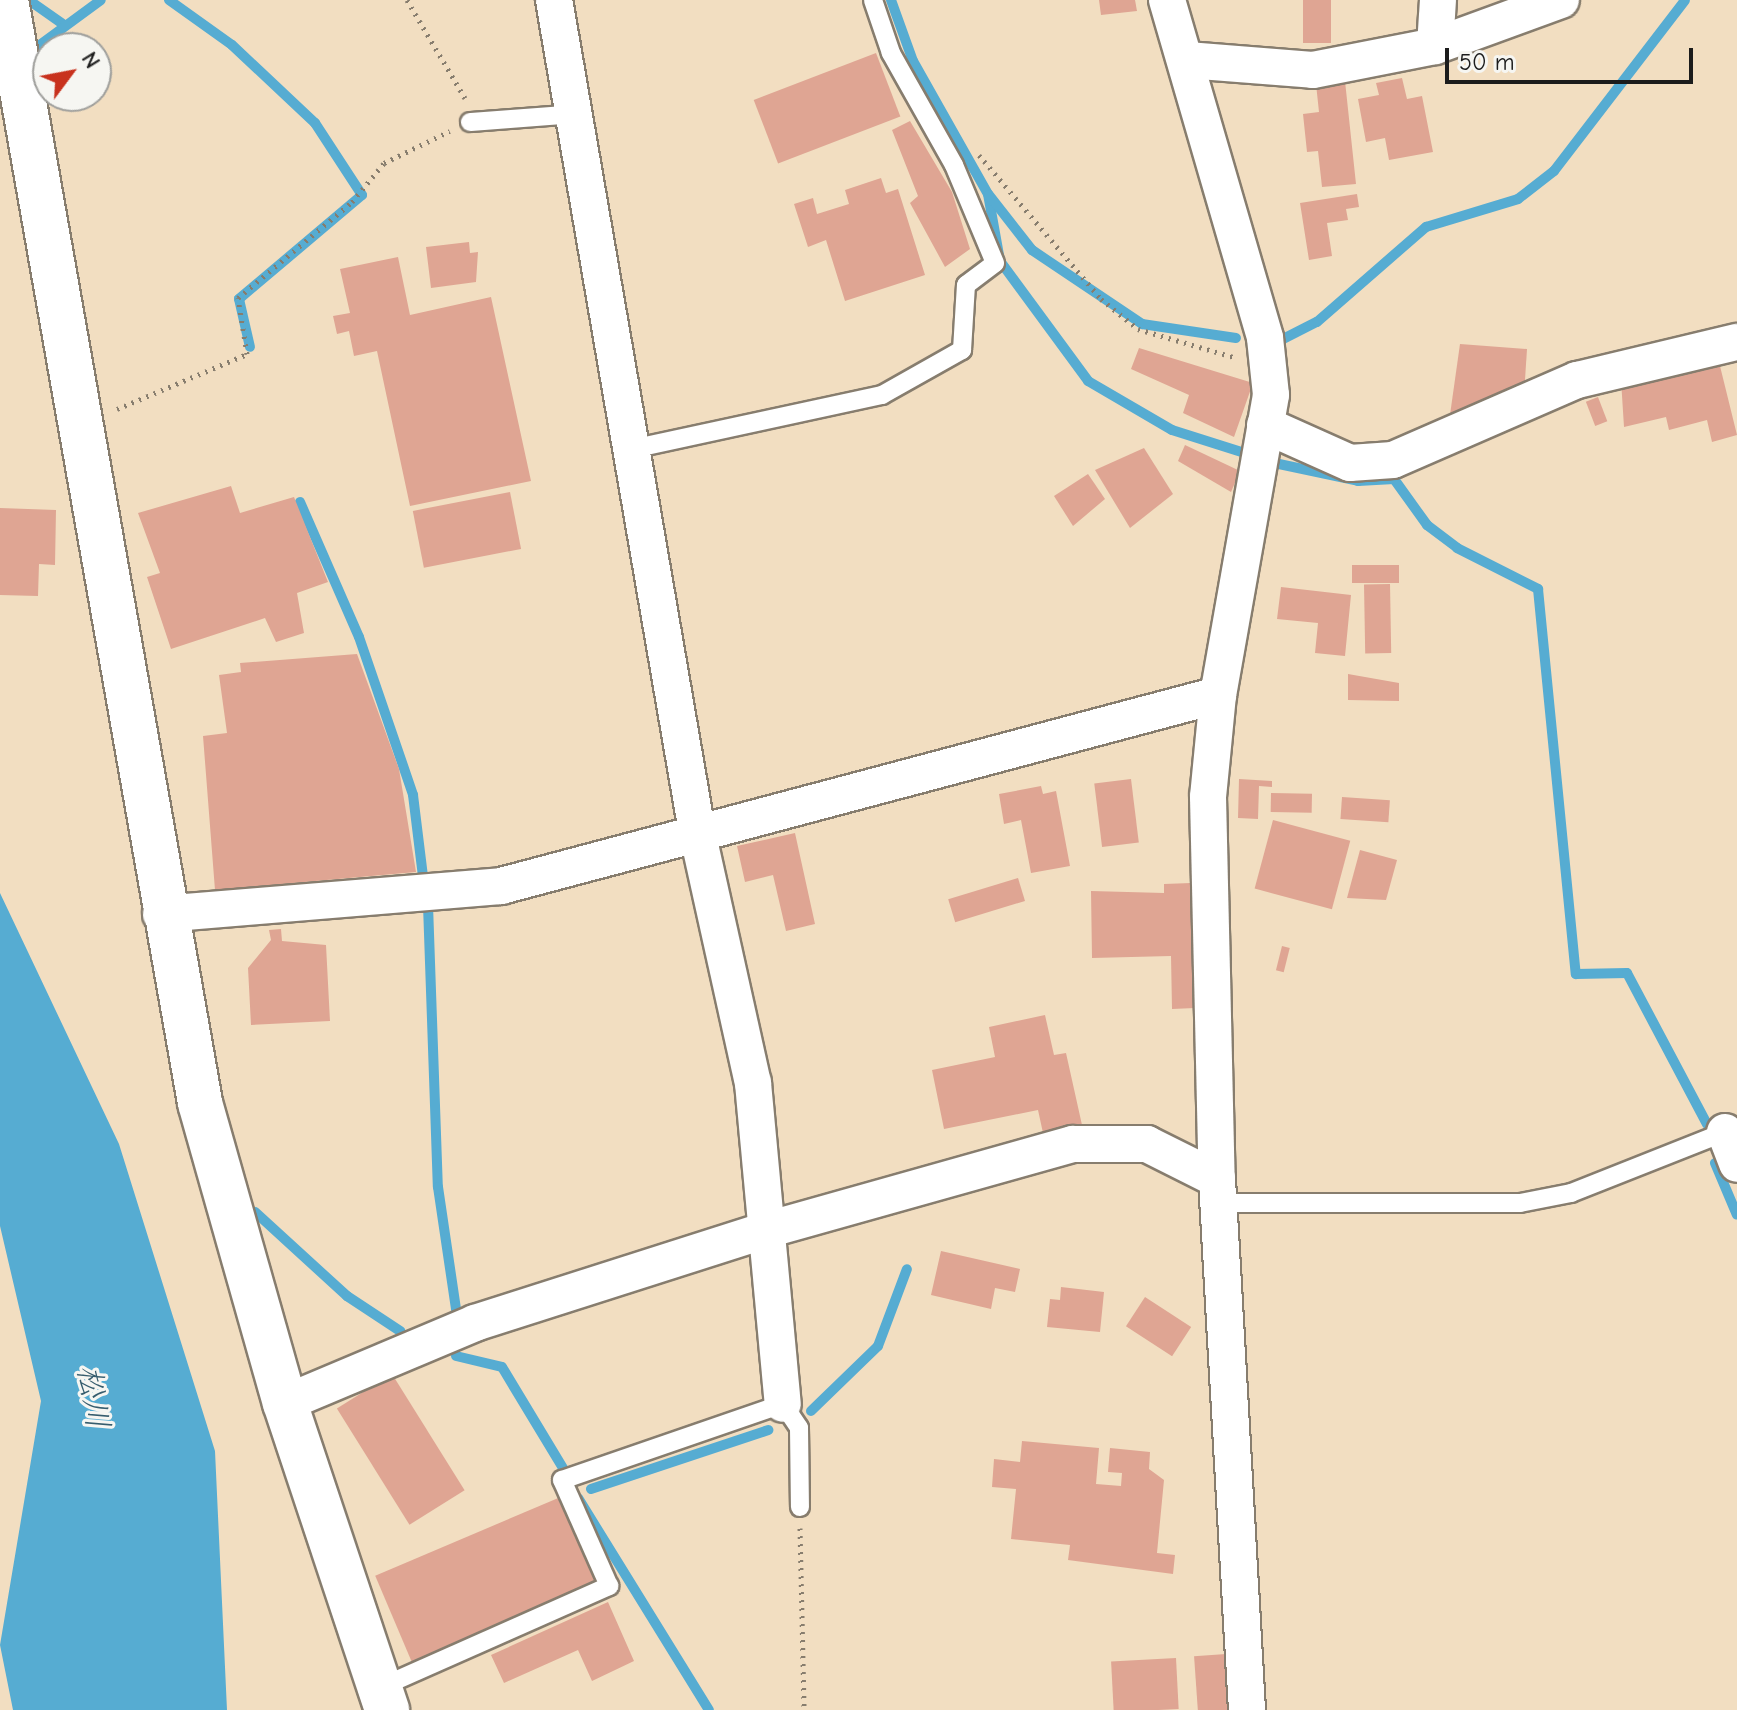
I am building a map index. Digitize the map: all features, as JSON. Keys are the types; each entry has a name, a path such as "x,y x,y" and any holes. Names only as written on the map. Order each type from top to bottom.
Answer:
{"street":[{"path":"6,0 13,123 78,426 161,914 200,1103 285,1403 382,1699"},
{"path":"554,0 697,831 753,1083 763,1231 783,1404"},
{"path":"1167,0 1187,60 1267,353 1265,425 1218,695 1208,797 1218,1191 1247,1710"},
{"path":"1435,46 1438,0"},
{"path":"1187,60 1313,70 1435,46 1561,0"},
{"path":"1265,425 1350,463 1393,460 1577,380 1737,342"},
{"path":"161,914 501,886 697,831 1218,695"},
{"path":"285,1403 391,1353 763,1231 1073,1144 1147,1144 1218,1191"}],"lane":[{"path":"632,449 882,395 962,350 966,285 995,263 954,165 891,53 873,0"},
{"path":"470,122 576,114"},
{"path":"1218,1191 1520,1203 1571,1193 1731,1148"},
{"path":"382,1699 609,1586 562,1480 783,1404 799,1428 800,1507"}],"path":[{"path":"78,426 247,354 238,298 352,202 384,163 470,122 463,86 407,0"},
{"path":"969,146 1058,241 1101,299 1138,329 1228,358 1267,353"},
{"path":"800,1507 804,1710"}],"water":[{"name":"松川","path":"0,893 119,1144 215,1451 227,1710 13,1710 0,1645 41,1401 0,1226"}],"building":[{"path":"1099,0 1135,0 1137,11 1101,15"},
{"path":"1303,0 1331,0 1331,43 1303,43"},
{"path":"876,53 900,116 778,163 754,100"},
{"path":"1402,78 1407,99 1422,96 1433,152 1389,160 1385,138 1366,142 1358,99 1379,95 1376,83"},
{"path":"1345,81 1356,184 1322,187 1318,151 1307,152 1303,114 1319,112 1316,84"},
{"path":"910,121 952,192 970,249 945,267 910,203 918,196 892,130"},
{"path":"881,178 886,193 898,189 925,275 845,301 826,240 808,247 794,204 813,198 817,214 849,204 845,190"},
{"path":"1357,194 1359,207 1346,209 1348,220 1327,223 1332,256 1309,260 1300,203"},
{"path":"469,242 470,253 478,252 476,282 431,288 426,247"},
{"path":"398,257 410,315 491,297 531,481 410,506 377,351 354,356 349,331 337,334 333,316 350,313 340,269"},
{"path":"1460,344 1527,349 1524,395 1447,436"},
{"path":"1139,348 1253,383 1234,437 1183,413 1189,395 1131,369"},
{"path":"1699,360 1702,371 1720,366 1737,435 1712,442 1707,420 1669,430 1666,417 1624,427 1621,380"},
{"path":"1598,397 1607,421 1595,426 1586,402"},
{"path":"1185,445 1240,471 1231,492 1178,461"},
{"path":"1144,448 1173,494 1130,528 1095,470"},
{"path":"1088,474 1105,499 1073,526 1054,496"},
{"path":"231,486 240,513 294,497 328,582 297,593 304,633 276,642 265,618 171,649 147,577 160,573 138,513"},
{"path":"510,492 521,549 424,568 413,511"},
{"path":"0,508 56,510 55,565 39,564 38,596 0,595"},
{"path":"1352,565 1399,565 1399,583 1352,583"},
{"path":"1364,584 1390,584 1391,653 1365,653"},
{"path":"1281,587 1351,595 1345,656 1315,653 1318,623 1277,619"},
{"path":"357,654 399,769 416,872 215,890 203,736 227,733 219,675 241,672 240,663"},
{"path":"1348,674 1399,683 1399,701 1348,700"},
{"path":"1131,779 1139,843 1102,847 1094,784"},
{"path":"1239,779 1272,781 1272,787 1259,786 1258,819 1238,818"},
{"path":"1041,786 1043,794 1056,791 1070,866 1031,873 1021,820 1004,824 999,794"},
{"path":"1271,793 1312,794 1312,813 1271,812"},
{"path":"1342,797 1390,800 1388,822 1340,819"},
{"path":"1273,820 1350,841 1332,909 1255,889"},
{"path":"795,833 815,924 786,931 773,875 745,882 737,846"},
{"path":"1360,850 1397,860 1386,900 1347,898"},
{"path":"1018,878 1025,901 955,922 948,899"},
{"path":"1191,883 1195,1008 1172,1009 1171,956 1092,958 1091,891 1164,893 1164,884"},
{"path":"281,929 282,941 326,945 330,1021 251,1025 248,968 271,940 269,930"},
{"path":"1282,946 1290,948 1284,972 1276,970"},
{"path":"1045,1015 1054,1055 1066,1053 1082,1125 1043,1133 1038,1110 944,1129 932,1070 995,1057 989,1027"},
{"path":"941,1251 1020,1269 1015,1292 995,1288 991,1309 931,1295"},
{"path":"1061,1287 1104,1292 1100,1332 1047,1327 1050,1299 1060,1300"},
{"path":"1145,1297 1191,1327 1172,1356 1126,1326"},
{"path":"392,1374 465,1490 409,1525 337,1408"},
{"path":"1022,1441 1099,1448 1096,1484 1121,1486 1122,1473 1108,1472 1110,1448 1150,1452 1149,1469 1164,1480 1157,1553 1175,1555 1173,1574 1068,1560 1070,1545 1011,1539 1016,1489 992,1487 994,1459 1020,1462"},
{"path":"563,1496 600,1583 412,1663 375,1576"},
{"path":"608,1602 634,1661 592,1681 578,1650 504,1683 491,1655"},
{"path":"1226,1654 1230,1710 1198,1710 1194,1656"},
{"path":"1176,1658 1179,1709 1114,1710 1111,1661"}],"waterway":[{"path":"57,32 101,0"},
{"path":"169,0 232,45 315,123 362,195 239,299 250,347"},
{"path":"891,0 913,61 988,194 1000,261 1088,381 1172,430 1245,453"},
{"path":"1283,339 1317,322 1426,227 1518,199 1554,171 1685,0"},
{"path":"30,1 62,23"},
{"path":"989,195 1032,250 1142,324 1236,338"},
{"path":"1279,464 1358,481 1394,479 1427,525 1457,548 1538,589 1576,974 1627,973 1707,1124"},
{"path":"300,502 359,637 413,795 423,876"},
{"path":"428,905 438,1187 457,1315"},
{"path":"1715,1163 1737,1215"},
{"path":"255,1212 347,1296 400,1331"},
{"path":"811,1411 878,1346 907,1269"},
{"path":"456,1356 502,1367 563,1468"},
{"path":"591,1489 768,1430"},
{"path":"578,1498 709,1710"}]}
